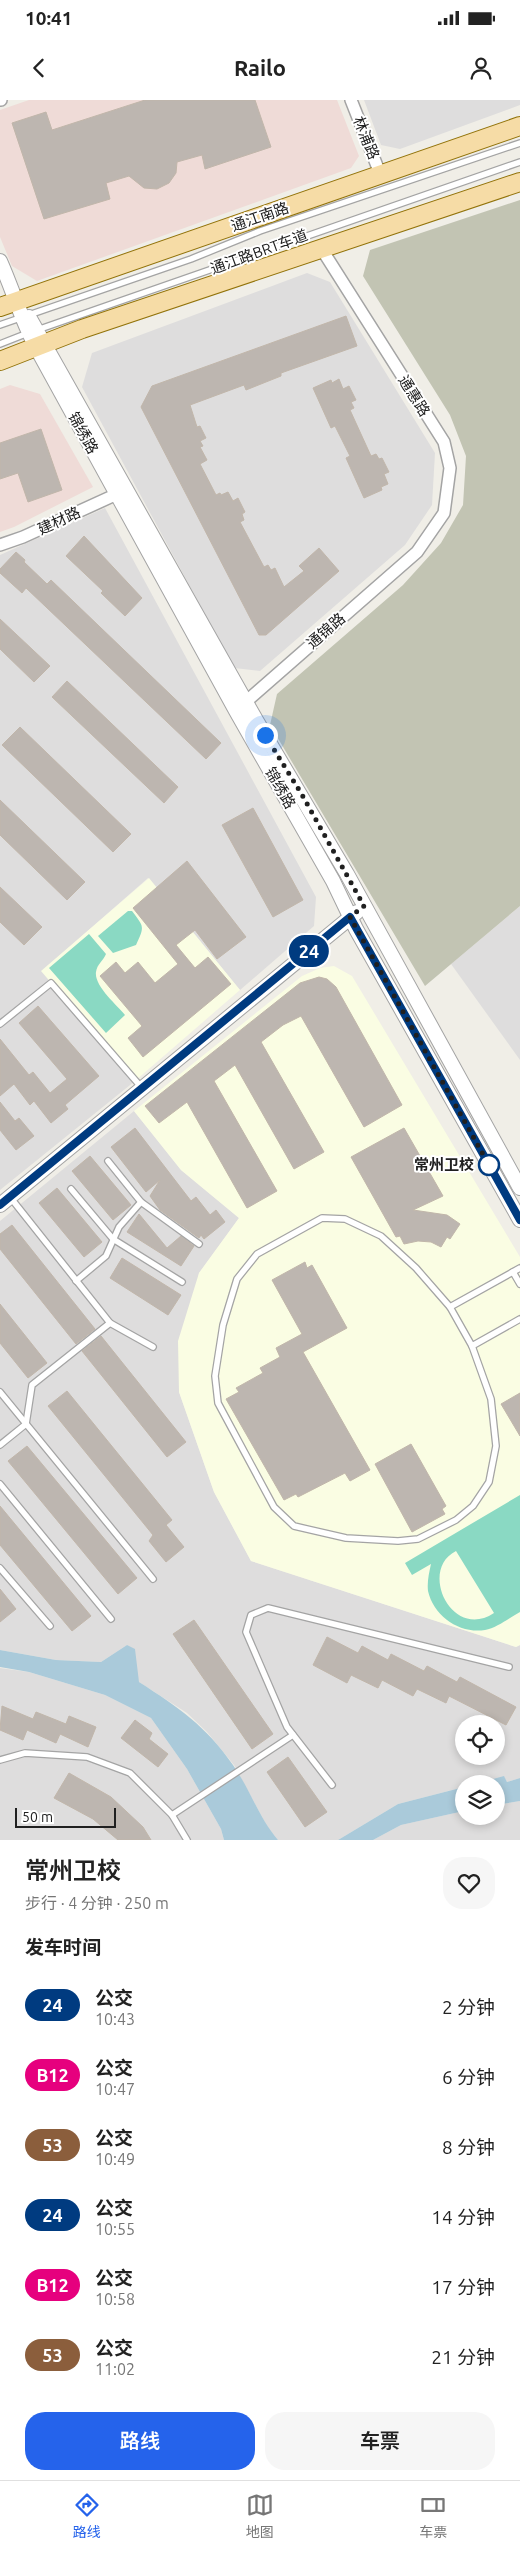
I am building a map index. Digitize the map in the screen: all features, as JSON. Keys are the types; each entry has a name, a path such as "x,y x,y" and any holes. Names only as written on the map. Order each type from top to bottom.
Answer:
{"main road":[{"name":"通江南路","path":"0,307 22,310 520,126"},
{"path":"0,361 37,338 321,248 520,182"}],"street":[{"name":"林浦路","path":"351,100 381,176"},
{"name":"通惠路","path":"321,248 444,442 450,468 444,513 417,552"},
{"name":"锦绣路","path":"0,261 22,310 241,706 350,917 520,1220"},
{"name":"锦绣路","path":"37,338 117,494 241,706 305,801 520,1188"},
{"name":"建材路","path":"0,545 23,537 117,494"},
{"name":"通锦路","path":"241,706 417,552"},
{"path":"5,1201 364,906"}],"lane":[{"name":"通江路BRT车道","path":"0,324 22,310 191,259 260,231 520,143"},
{"name":"通江路BRT车道","path":"0,344 37,338 520,162"},
{"path":"0,1024 51,983 142,1088"},
{"path":"108,1161 141,1202 200,1244"},
{"path":"72,1189 113,1239 182,1282"},
{"path":"5,1201 76,1281 110,1323 153,1347"},
{"path":"76,1281 106,1256 119,1227 141,1202"},
{"path":"322,1218 346,1219 381,1236 416,1268 450,1307 472,1346 491,1399 496,1446 489,1482 473,1506 456,1520 418,1539 398,1541 346,1538 294,1526 274,1507 218,1403 216,1376 223,1325 238,1279 257,1254 322,1218"},
{"path":"450,1307 520,1268"},
{"path":"513,1272 520,1284"},
{"path":"472,1346 520,1319"},
{"path":"0,1445 26,1424 32,1385 110,1323"},
{"path":"0,1392 153,1579"},
{"path":"0,1484 111,1619"},
{"path":"0,1568 50,1626"},
{"path":"332,1785 287,1727 246,1632 251,1615 268,1608 509,1667"},
{"path":"172,1815 293,1735"},
{"path":"0,1760 25,1753 87,1757 130,1773 172,1815 186,1840"}],"shaded area":[{"path":"29,100 337,100 359,156 351,168 37,281 12,266 0,237 0,110"},
{"path":"364,100 520,100 520,105 400,149 381,145"},
{"path":"520,200 520,906 425,986 270,725 277,694 403,585 441,543 463,505 466,456 450,415 363,276 370,250"},
{"path":"307,273 330,282 435,453 432,505 405,545 260,671 234,668 82,387 92,353"},
{"path":"10,385 40,394 93,487 14,527 0,532 0,389"},
{"path":"105,508 316,897 314,926 240,990 148,878 42,971 135,1081 0,1190 0,555"},
{"path":"149,878 240,990 135,1081 41,971"},
{"path":"520,906 520,1060 451,964"},
{"path":"334,966 352,976 520,1257 520,1645 516,1647 251,1561 214,1492 179,1392 178,1341 199,1273 239,1218 181,1170 134,1111 302,976 320,968"},
{"path":"134,1111 181,1170 239,1218 199,1273 179,1392 214,1492 251,1561 516,1647 520,1645 520,1778 507,1782 505,1775 455,1775 455,1789 398,1804 338,1840 278,1840 268,1828 234,1765 207,1732 187,1713 139,1682 127,1645 101,1662 56,1660 0,1650 0,1221"},
{"path":"0,1668 29,1672 105,1695 151,1718 187,1769 221,1829 224,1840 0,1840"},
{"path":"520,1801 520,1840 373,1840 401,1825 455,1813 455,1825 505,1825 505,1804"}],"green space":[{"path":"128,911 132,911 141,924 141,934 136,945 113,953 98,936"},
{"path":"89,934 106,954 97,969 96,977 102,989 125,1015 106,1033 49,968"},
{"path":"520,1495 520,1612 485,1630 476,1631 458,1626 442,1616 431,1600 428,1591 428,1581 431,1564 412,1575 405,1563","holes":["456,1551 494,1613 479,1619 465,1618 454,1611 445,1600 440,1586 440,1573 445,1560"]}],"water":[{"path":"127,1645 135,1649 139,1682 191,1718 223,1751 239,1774 265,1822 278,1840 224,1840 221,1829 187,1769 151,1718 105,1695 29,1672 0,1667 0,1650 56,1660 101,1662"},
{"path":"505,1778 507,1782 520,1778 520,1801 505,1804"},
{"path":"455,1789 455,1813 401,1825 373,1840 338,1840 398,1804"}],"building":[{"path":"145,100 255,100 271,147 205,169 202,155 177,162 176,173 169,183 157,189 144,188 129,176 106,183 110,199 44,219 12,123 46,112 52,130"},
{"path":"346,316 357,346 281,373 281,376 246,390 244,385 190,405 197,427 200,426 206,438 200,441 203,446 200,447 207,460 200,464 216,495 228,492 233,501 238,498 245,512 242,514 244,520 240,522 264,567 268,565 271,570 275,568 284,587 304,571 299,566 319,548 339,571 266,635 259,635 141,407 152,386"},
{"path":"339,379 343,389 349,386 356,400 351,402 354,408 350,410 371,456 376,454 379,459 382,458 389,472 384,474 388,484 381,487 382,490 364,498 346,458 350,456 335,426 331,428 313,388 331,380 332,383"},
{"path":"41,429 62,490 28,502 18,473 0,479 0,443"},
{"path":"84,536 142,598 125,616 101,593 103,591 66,556"},
{"path":"16,552 47,584 51,580 221,743 206,759 26,588 22,593 0,573 0,569"},
{"path":"0,619 50,666 34,682 0,649"},
{"path":"67,681 178,787 164,803 52,697"},
{"path":"20,727 131,834 113,852 2,745"},
{"path":"0,800 85,882 67,900 0,835"},
{"path":"253,808 303,900 273,917 222,825"},
{"path":"187,861 246,937 217,959 195,930 176,945 195,968 208,957 231,984 143,1057 128,1038 142,1026 100,976 116,962 125,973 138,962 155,983 178,964 133,908"},
{"path":"0,887 42,927 24,945 0,922"},
{"path":"319,977 327,979 336,987 402,1105 364,1127 301,1016 283,1025 261,1042 324,1152 294,1169 235,1065 214,1081 277,1191 247,1208 187,1102 159,1123 145,1106 300,983"},
{"path":"38,1006 99,1076 65,1105 68,1109 51,1123 34,1101 30,1105 14,1084 0,1096 0,1039 29,1075 33,1072 50,1093 67,1079 19,1023"},
{"path":"0,1102 15,1121 19,1118 34,1136 16,1150 0,1130"},
{"path":"135,1128 191,1201 196,1197 210,1215 216,1210 225,1222 204,1239 201,1235 199,1238 160,1210 150,1196 160,1180 146,1192 111,1147"},
{"path":"404,1128 443,1196 413,1210 447,1215 460,1224 450,1239 447,1237 441,1247 431,1242 418,1241 404,1244 400,1236 396,1237 351,1157"},
{"path":"90,1156 131,1205 113,1220 72,1171"},
{"path":"57,1188 102,1242 84,1257 39,1203"},
{"path":"139,1214 167,1248 181,1236 194,1246 181,1266 127,1232"},
{"path":"12,1225 95,1329 76,1344 0,1249 0,1234"},
{"path":"122,1258 181,1295 168,1315 110,1278"},
{"path":"305,1262 307,1268 312,1265 347,1328 303,1352 370,1470 350,1481 345,1473 298,1497 296,1494 284,1500 226,1399 239,1392 236,1388 263,1373 260,1368 280,1357 276,1348 302,1334 272,1280"},
{"path":"0,1304 47,1363 28,1378 0,1343"},
{"path":"101,1336 186,1442 167,1457 82,1351"},
{"path":"67,1391 172,1520 166,1525 184,1547 166,1562 149,1541 153,1535 48,1406"},
{"path":"520,1393 520,1436 501,1404"},
{"path":"411,1444 446,1506 442,1509 445,1514 412,1532 375,1464"},
{"path":"27,1446 137,1578 118,1594 8,1461"},
{"path":"0,1506 91,1616 72,1631 0,1545"},
{"path":"0,1589 16,1609 0,1622"},
{"path":"194,1620 273,1734 252,1749 173,1634"},
{"path":"327,1637 358,1653 362,1646 388,1660 391,1654 424,1671 427,1666 457,1682 460,1677 516,1707 506,1725 505,1715 486,1715 449,1696 446,1703 417,1689 413,1696 382,1680 378,1688 351,1675 347,1683 313,1665"},
{"path":"2,1706 33,1719 36,1712 66,1724 69,1716 96,1727 88,1747 60,1734 56,1743 27,1730 23,1740 0,1730"},
{"path":"135,1720 152,1733 149,1739 168,1754 158,1767 121,1738"},
{"path":"288,1757 327,1812 305,1827 267,1772"},
{"path":"69,1773 111,1797 143,1827 151,1840 118,1840 93,1819 54,1798"}],"bus line":[{"name":"24","path":"0,1205 350,917 520,1220"}],"place":[{"name":"常州卫校","path":"489,1165"}],"route":[{"path":"265,735 301,793 364,906 350,917 356,929 489,1165"}]}
